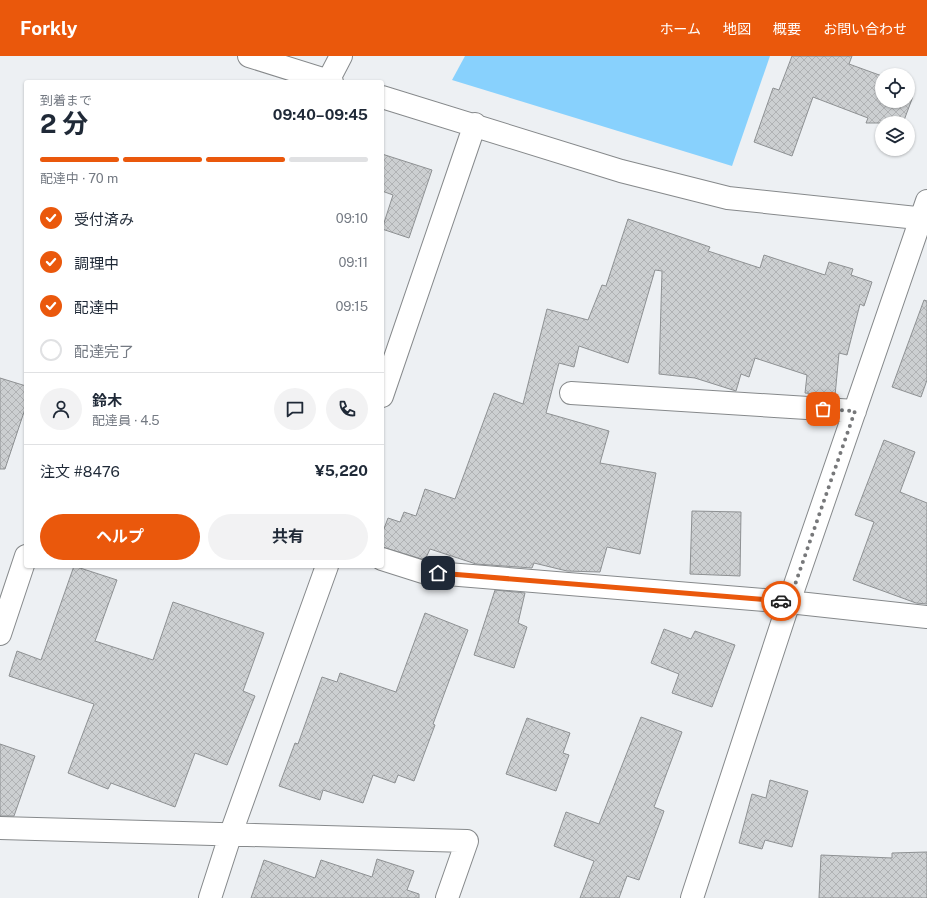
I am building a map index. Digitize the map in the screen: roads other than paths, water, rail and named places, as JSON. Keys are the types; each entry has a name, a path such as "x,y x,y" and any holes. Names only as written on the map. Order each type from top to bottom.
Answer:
{"street":[{"path":"249,56 327,80"},
{"path":"330,80 341,56"},
{"path":"384,98 475,124 622,171 728,198 925,213 789,602 692,898"},
{"path":"384,390 475,124"},
{"path":"571,393 855,411"},
{"path":"384,559 423,572 789,602 927,617"},
{"path":"0,634 24,562"},
{"path":"210,898 231,833 326,568"},
{"path":"0,828 231,833 467,841 448,898"}]}
